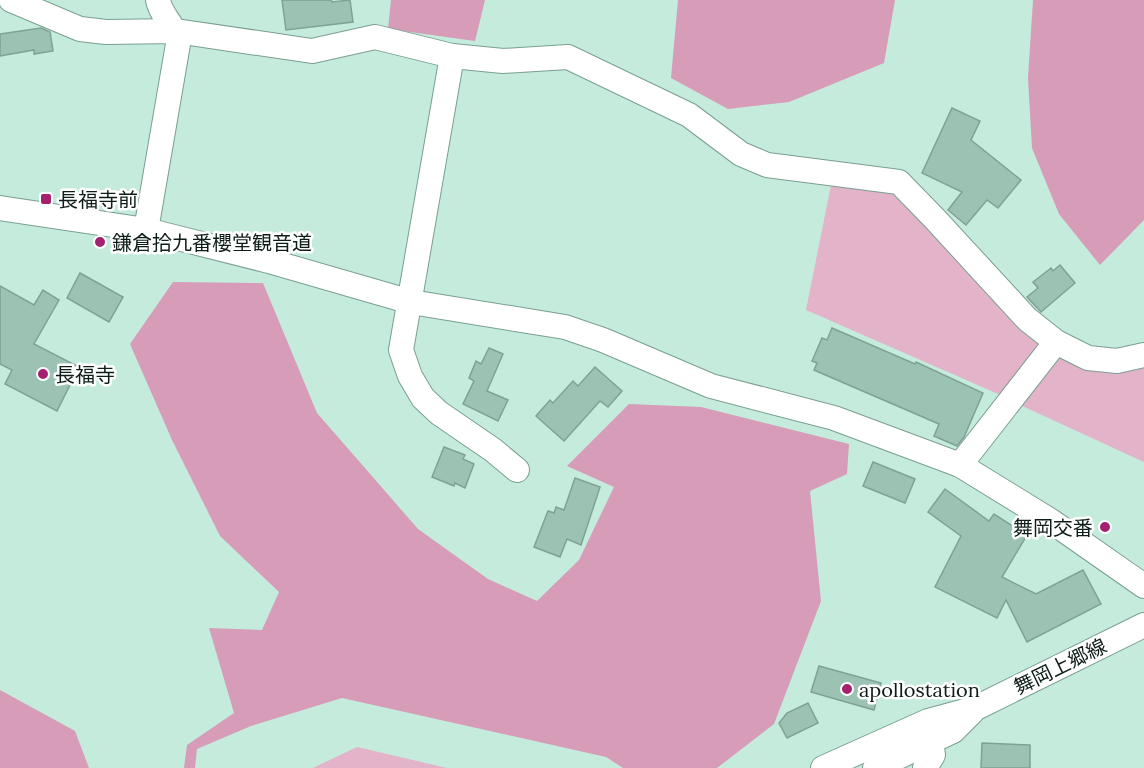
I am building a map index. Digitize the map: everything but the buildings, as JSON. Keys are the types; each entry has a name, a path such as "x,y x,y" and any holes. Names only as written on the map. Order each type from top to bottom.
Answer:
{"street":[{"path":"11,0 81,29 106,32 176,31 312,51 375,37 452,56 503,61 568,57 689,115 741,154 767,165 899,182 1027,319 1056,342 1088,358 1118,361 1144,354"},
{"path":"146,230 178,44 176,31 159,6 158,0"},
{"path":"452,56 401,350 410,376 423,398 439,413 494,450 517,470"},
{"path":"0,208 146,230 268,261 411,302 565,327 603,340 711,386 834,418 960,465 1051,521 1144,586"},
{"path":"960,465 1056,342"},
{"name":"舞岡上郷線","path":"875,768 930,732 1144,625"},
{"path":"926,768 933,755 930,732"},
{"name":"舞岡上郷線","path":"823,768 930,732"}],"shaded area":[{"path":"391,0 485,0 475,41 388,29"},
{"path":"678,0 895,0 884,63 789,102 728,109 671,78"},
{"path":"1033,0 1144,0 1144,220 1100,265 1059,214 1032,148 1028,78"},
{"path":"831,185 891,192 1044,346 1005,397 806,310"},
{"path":"173,282 263,283 317,413 418,529 488,579 537,601 579,560 614,487 567,466 629,404 701,407 849,444 847,474 810,491 821,601 774,724 717,768 623,768 606,757 342,698 251,726 197,749 195,768 184,768 187,745 234,713 209,628 262,630 279,592 220,536 172,440 130,344"},
{"path":"1057,355 1099,372 1144,363 1144,462 1020,405"},
{"path":"0,690 75,731 89,768 0,768"},
{"path":"357,747 447,768 313,768"}],"place":[{"name":"長福寺前","path":"46,199"},
{"name":"鎌倉拾九番櫻堂観音道","path":"100,242"},
{"name":"長福寺","path":"43,374"},
{"name":"舞岡交番","path":"1105,527"},
{"name":"apollostation","path":"847,689"}]}
